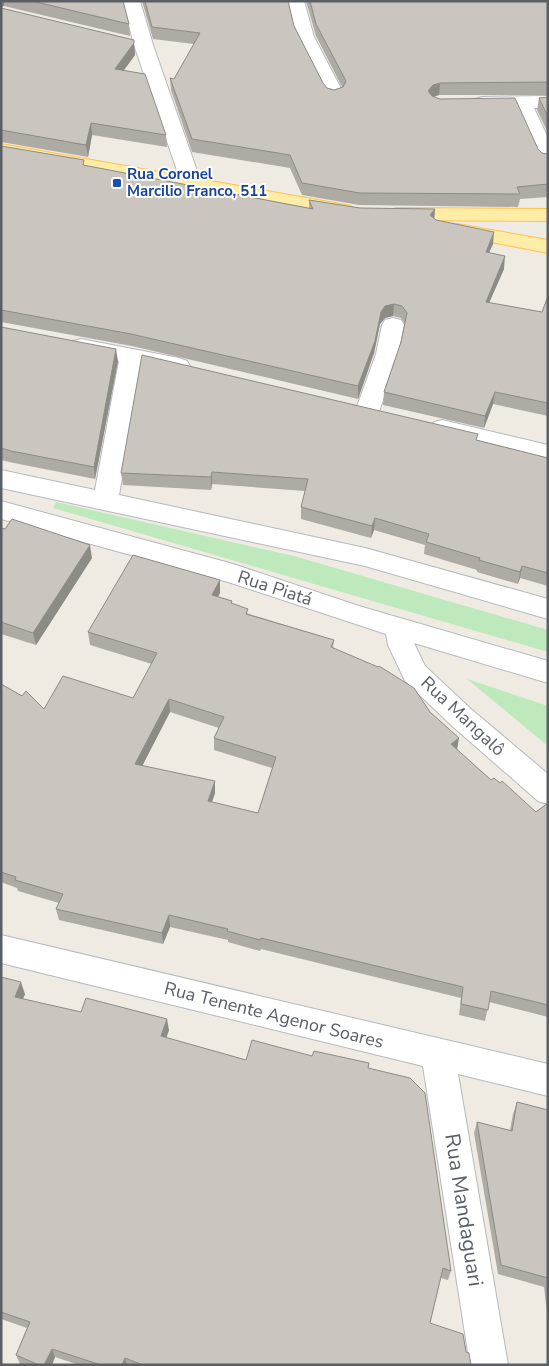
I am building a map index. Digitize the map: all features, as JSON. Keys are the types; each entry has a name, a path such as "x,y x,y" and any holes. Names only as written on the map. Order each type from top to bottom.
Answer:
{"main road":[{"path":"1,150 548,247"},
{"path":"370,214 548,215"}],"street":[{"path":"130,1 134,45 176,135 192,185"},
{"path":"295,1 306,37 334,94"},
{"path":"467,103 548,102"},
{"path":"522,103 548,160"},
{"path":"368,409 387,354 393,325"},
{"path":"60,341 198,370"},
{"path":"105,502 132,355"},
{"path":"421,423 548,453"},
{"path":"1,479 365,558 548,609"},
{"name":"Rua Piatá","path":"1,510 233,574 398,628 548,672"},
{"name":"Rua Mangalô","path":"398,628 401,645 415,673 461,717 548,792"},
{"name":"Rua Tenente Agenor Soares","path":"1,949 548,1080"},
{"name":"Rua Mandaguari","path":"438,1054 489,1365"}],"green space":[{"path":"56,502 294,556 548,630 548,652 53,508"},
{"path":"467,679 548,706 548,746"}],"building":[{"path":"32,1 123,1 129,24"},
{"path":"145,1 288,1 294,26 323,83 327,88 334,90 343,87 346,81 316,24 310,1 548,1 548,82 440,83 433,85 428,91 432,96 440,99 515,98 538,149 542,153 548,154 548,184 517,187 520,194 360,193 302,183 290,155 192,139 170,78 174,79 200,33 152,27"},
{"path":"1,8 134,40 134,43 115,69 145,74 166,135 91,123 86,145 1,130"},
{"path":"548,97 548,117 539,98"},
{"path":"1,146 84,160 83,165 313,209 309,200 360,208 435,209 430,215 436,220 494,232 486,252 505,256 486,302 542,312 548,296 548,403 495,392 485,416 384,392 401,342 407,313 402,306 394,304 385,306 381,312 375,341 358,386 131,334 1,310"},
{"path":"1,327 116,349 94,467 1,448"},
{"path":"142,355 478,434 476,440 548,458 548,573 522,566 520,572 479,560 480,558 426,542 429,534 375,518 372,526 301,507 308,479 212,472 211,477 121,473"},
{"path":"12,519 90,545 33,633 1,622 1,528 5,529"},
{"path":"133,555 220,580 212,595 232,601 231,603 248,609 246,614 334,640 331,647 379,666 414,688 430,712 459,738 451,744 491,780 494,778 500,783 502,781 536,812 548,803 548,1005 491,991 488,1010 461,1004 463,987 261,938 260,940 227,931 228,929 169,915 162,933 56,909 63,894 15,880 16,877 1,872 1,684 22,696 26,691 44,709 63,676 133,698 157,653 88,632","holes":["169,699 224,717 214,738 276,757 258,813 208,801 215,781 135,764"]},
{"path":"1,977 21,982 15,997 81,1012 86,998 167,1019 161,1036 246,1060 252,1040 312,1056 314,1051 369,1063 368,1068 410,1078 425,1093 451,1271 443,1268 430,1323 463,1334 466,1352 469,1353 471,1365 143,1365 125,1358 122,1365 101,1365 52,1349 44,1365 39,1365 16,1355 30,1322 1,1312"},
{"path":"517,1102 548,1110 548,1278 501,1265 477,1122 512,1131"}],"place":[{"name":"Rua Coronel Marcilio Franco, 511","path":"117,183"}]}
